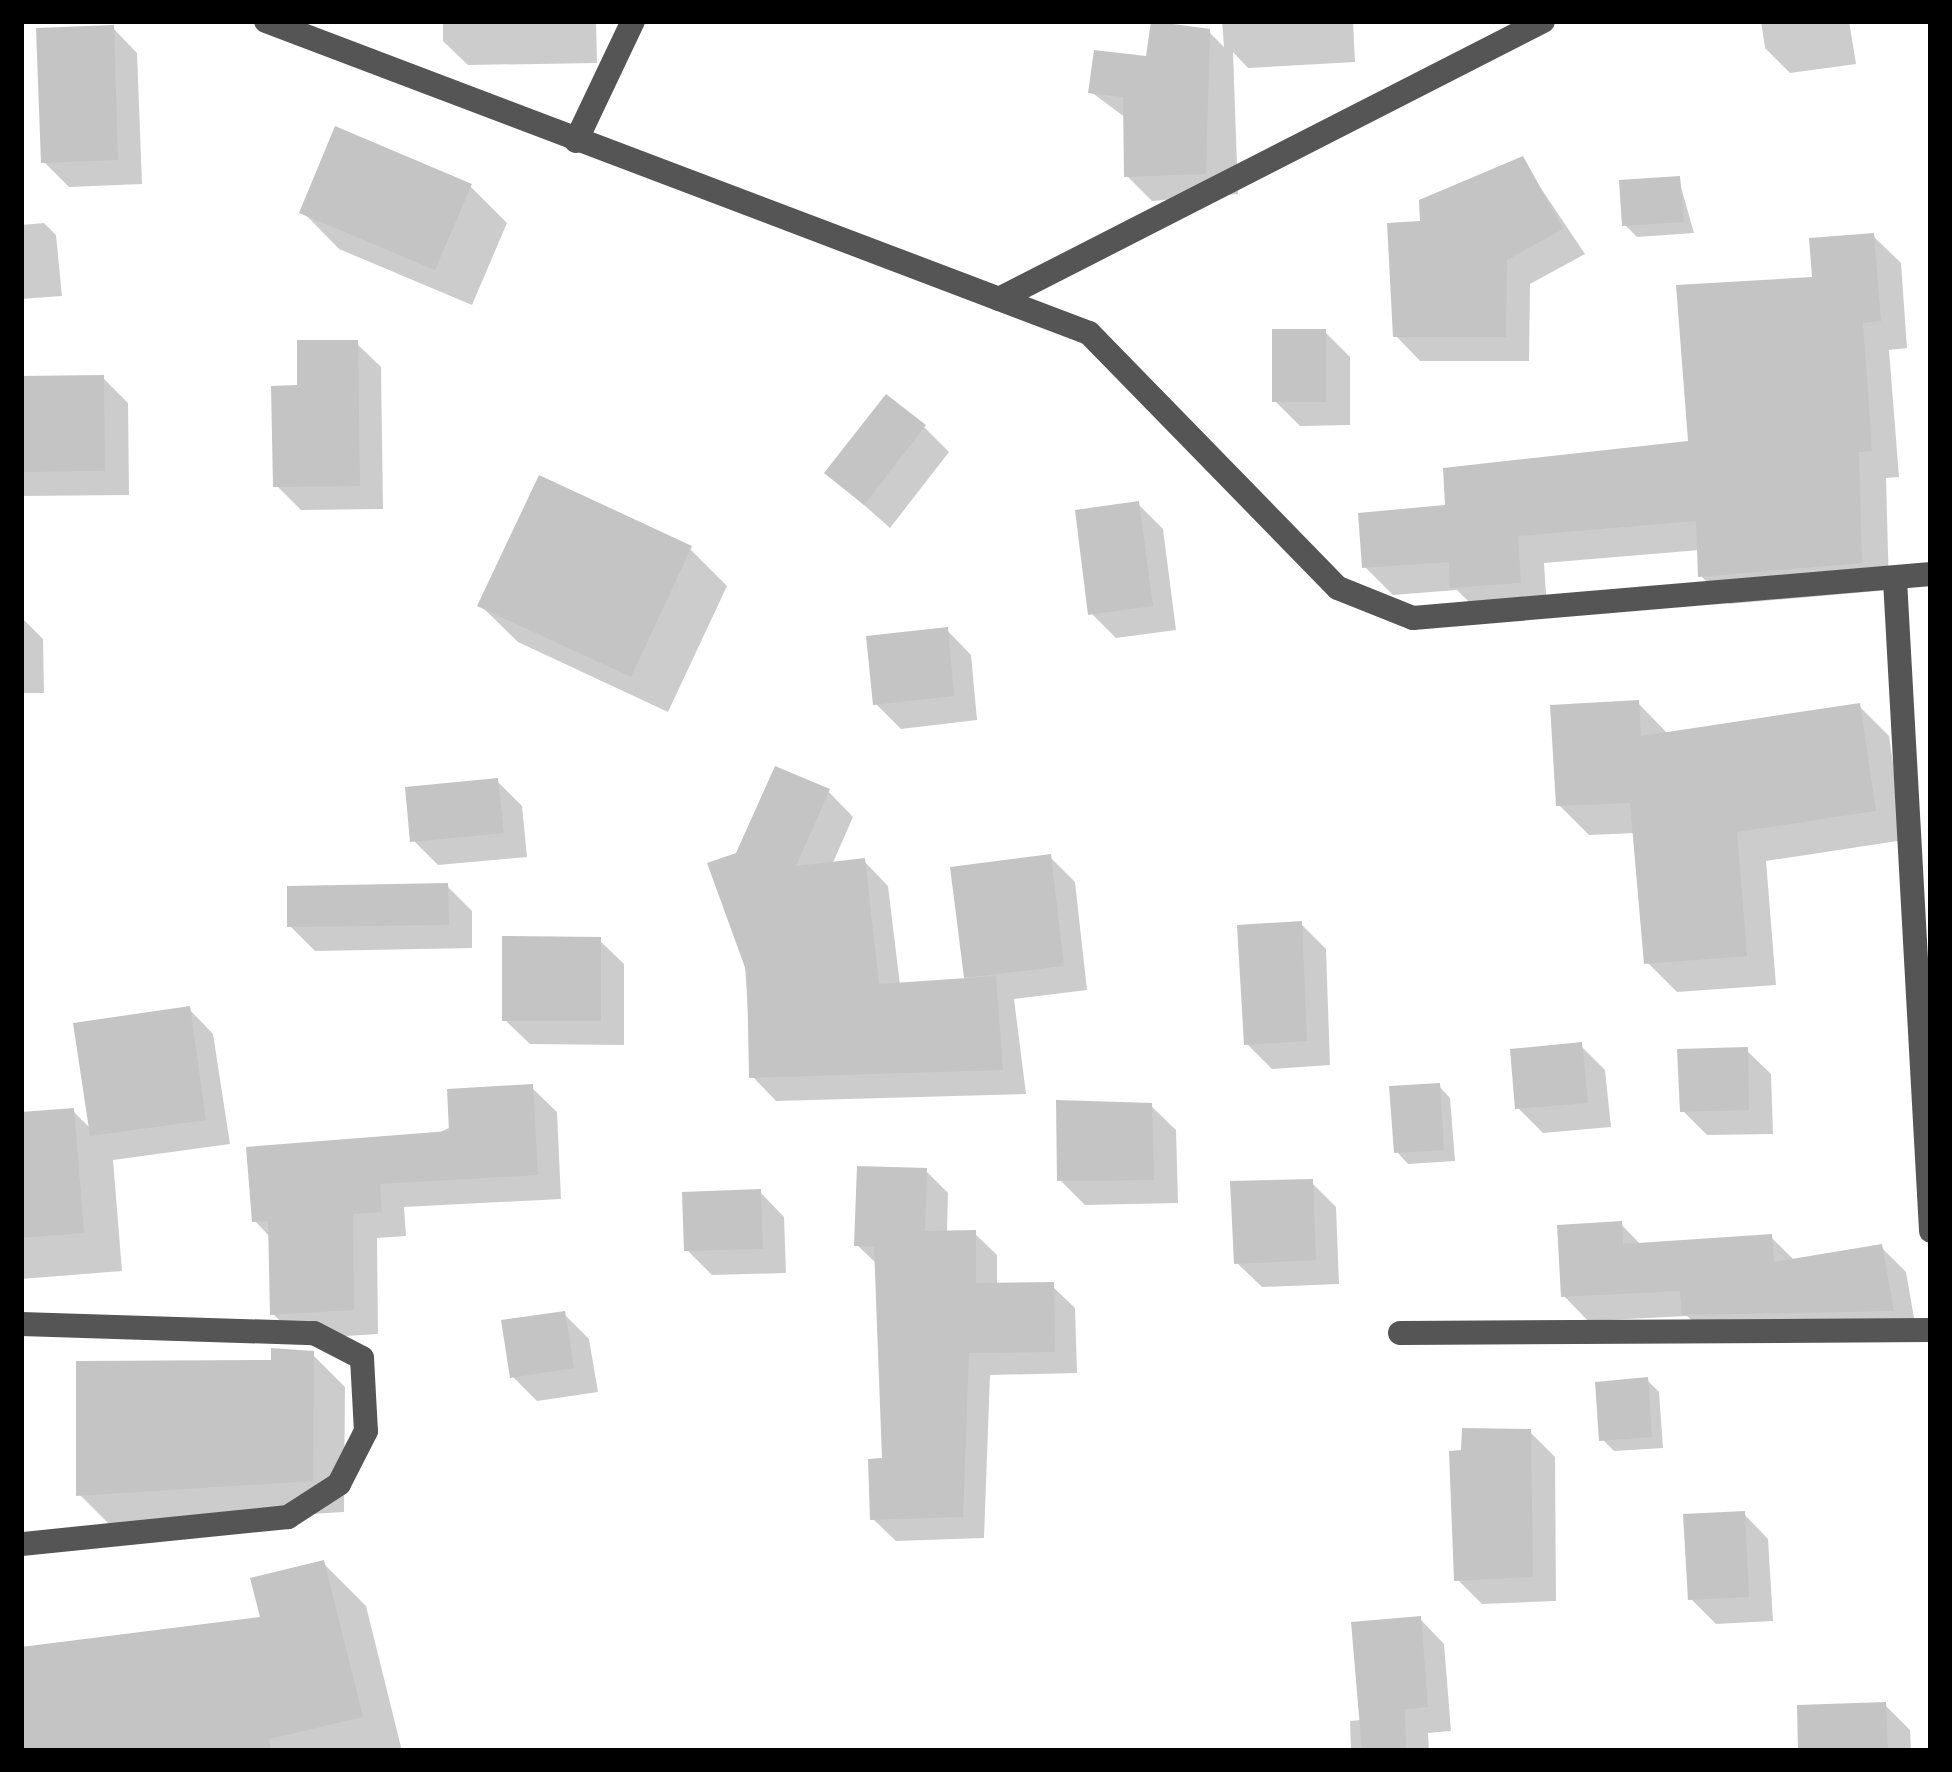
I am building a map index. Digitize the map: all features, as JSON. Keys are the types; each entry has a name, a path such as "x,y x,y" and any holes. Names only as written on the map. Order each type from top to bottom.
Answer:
{"street":[{"path":"576,140 633,21"},
{"path":"999,298 1543,21"},
{"path":"277,22 1089,334 1338,588 1413,618 1931,574"},
{"path":"1895,580 1931,1231"},
{"path":"21,1324 314,1333 362,1358 366,1431 339,1484 288,1516 21,1544"},
{"path":"1400,1333 1931,1330"}],"building":[{"path":"1151,21 1210,29 1206,174 1124,177 1123,97 1088,93 1094,50 1146,56"},
{"path":"114,25 118,160 41,163 36,28"},
{"path":"335,126 472,184 435,270 299,213"},
{"path":"1523,156 1563,229 1507,260 1506,337 1393,337 1387,223 1420,221 1419,200"},
{"path":"1680,176 1684,222 1622,226 1619,180"},
{"path":"1874,233 1881,321 1863,323 1872,451 1859,452 1862,563 1698,577 1696,521 1518,536 1521,583 1450,588 1449,562 1362,568 1358,513 1445,505 1443,468 1688,441 1676,285 1812,277 1809,238"},
{"path":"1272,329 1326,329 1326,402 1272,402"},
{"path":"297,340 358,340 360,486 273,487 271,386 297,385"},
{"path":"104,375 105,471 21,472 21,376"},
{"path":"886,394 926,425 864,505 824,473"},
{"path":"539,475 692,546 631,677 477,606"},
{"path":"1139,501 1153,606 1088,615 1075,510"},
{"path":"948,627 954,696 873,705 866,636"},
{"path":"1639,700 1641,736 1860,703 1876,811 1737,832 1747,956 1644,964 1630,803 1556,806 1550,705"},
{"path":"775,766 830,789 796,866 865,858 879,984 996,976 1003,1070 749,1078 747,973 707,863 736,853"},
{"path":"498,778 504,833 410,842 405,787"},
{"path":"1051,854 1064,966 964,978 950,867"},
{"path":"448,883 449,925 287,927 287,886"},
{"path":"1302,921 1307,1041 1244,1045 1237,925"},
{"path":"502,936 601,937 601,1021 502,1021"},
{"path":"190,1006 206,1120 90,1136 73,1023"},
{"path":"1582,1042 1588,1103 1515,1109 1510,1049"},
{"path":"1748,1047 1749,1110 1680,1112 1677,1049"},
{"path":"1440,1083 1444,1150 1394,1153 1389,1086"},
{"path":"533,1084 538,1175 380,1184 382,1212 353,1214 354,1310 270,1315 268,1221 252,1222 246,1147 449,1131 447,1089"},
{"path":"1056,1100 1152,1103 1154,1180 1057,1181"},
{"path":"74,1108 84,1233 21,1238 21,1112"},
{"path":"857,1166 927,1168 925,1231 976,1230 976,1283 1054,1282 1055,1352 969,1353 963,1517 870,1520 868,1459 882,1458 874,1247 854,1246"},
{"path":"1313,1179 1316,1260 1234,1264 1230,1181"},
{"path":"761,1189 763,1249 684,1251 682,1192"},
{"path":"1622,1221 1623,1244 1772,1234 1774,1262 1882,1244 1894,1311 1682,1315 1680,1291 1561,1297 1557,1225"},
{"path":"565,1311 574,1368 510,1378 501,1320"},
{"path":"271,1348 314,1351 313,1481 76,1496 76,1361 271,1360"},
{"path":"1648,1377 1652,1437 1599,1441 1595,1382"},
{"path":"1462,1428 1531,1429 1533,1577 1454,1581 1449,1451 1461,1450"},
{"path":"1745,1511 1749,1597 1688,1600 1683,1514"},
{"path":"324,1560 363,1717 269,1739 271,1751 21,1751 21,1647 260,1617 250,1578"},
{"path":"1421,1616 1428,1707 1405,1709 1406,1751 1362,1751 1351,1622"},
{"path":"1886,1702 1888,1751 1798,1751 1797,1705"}]}
